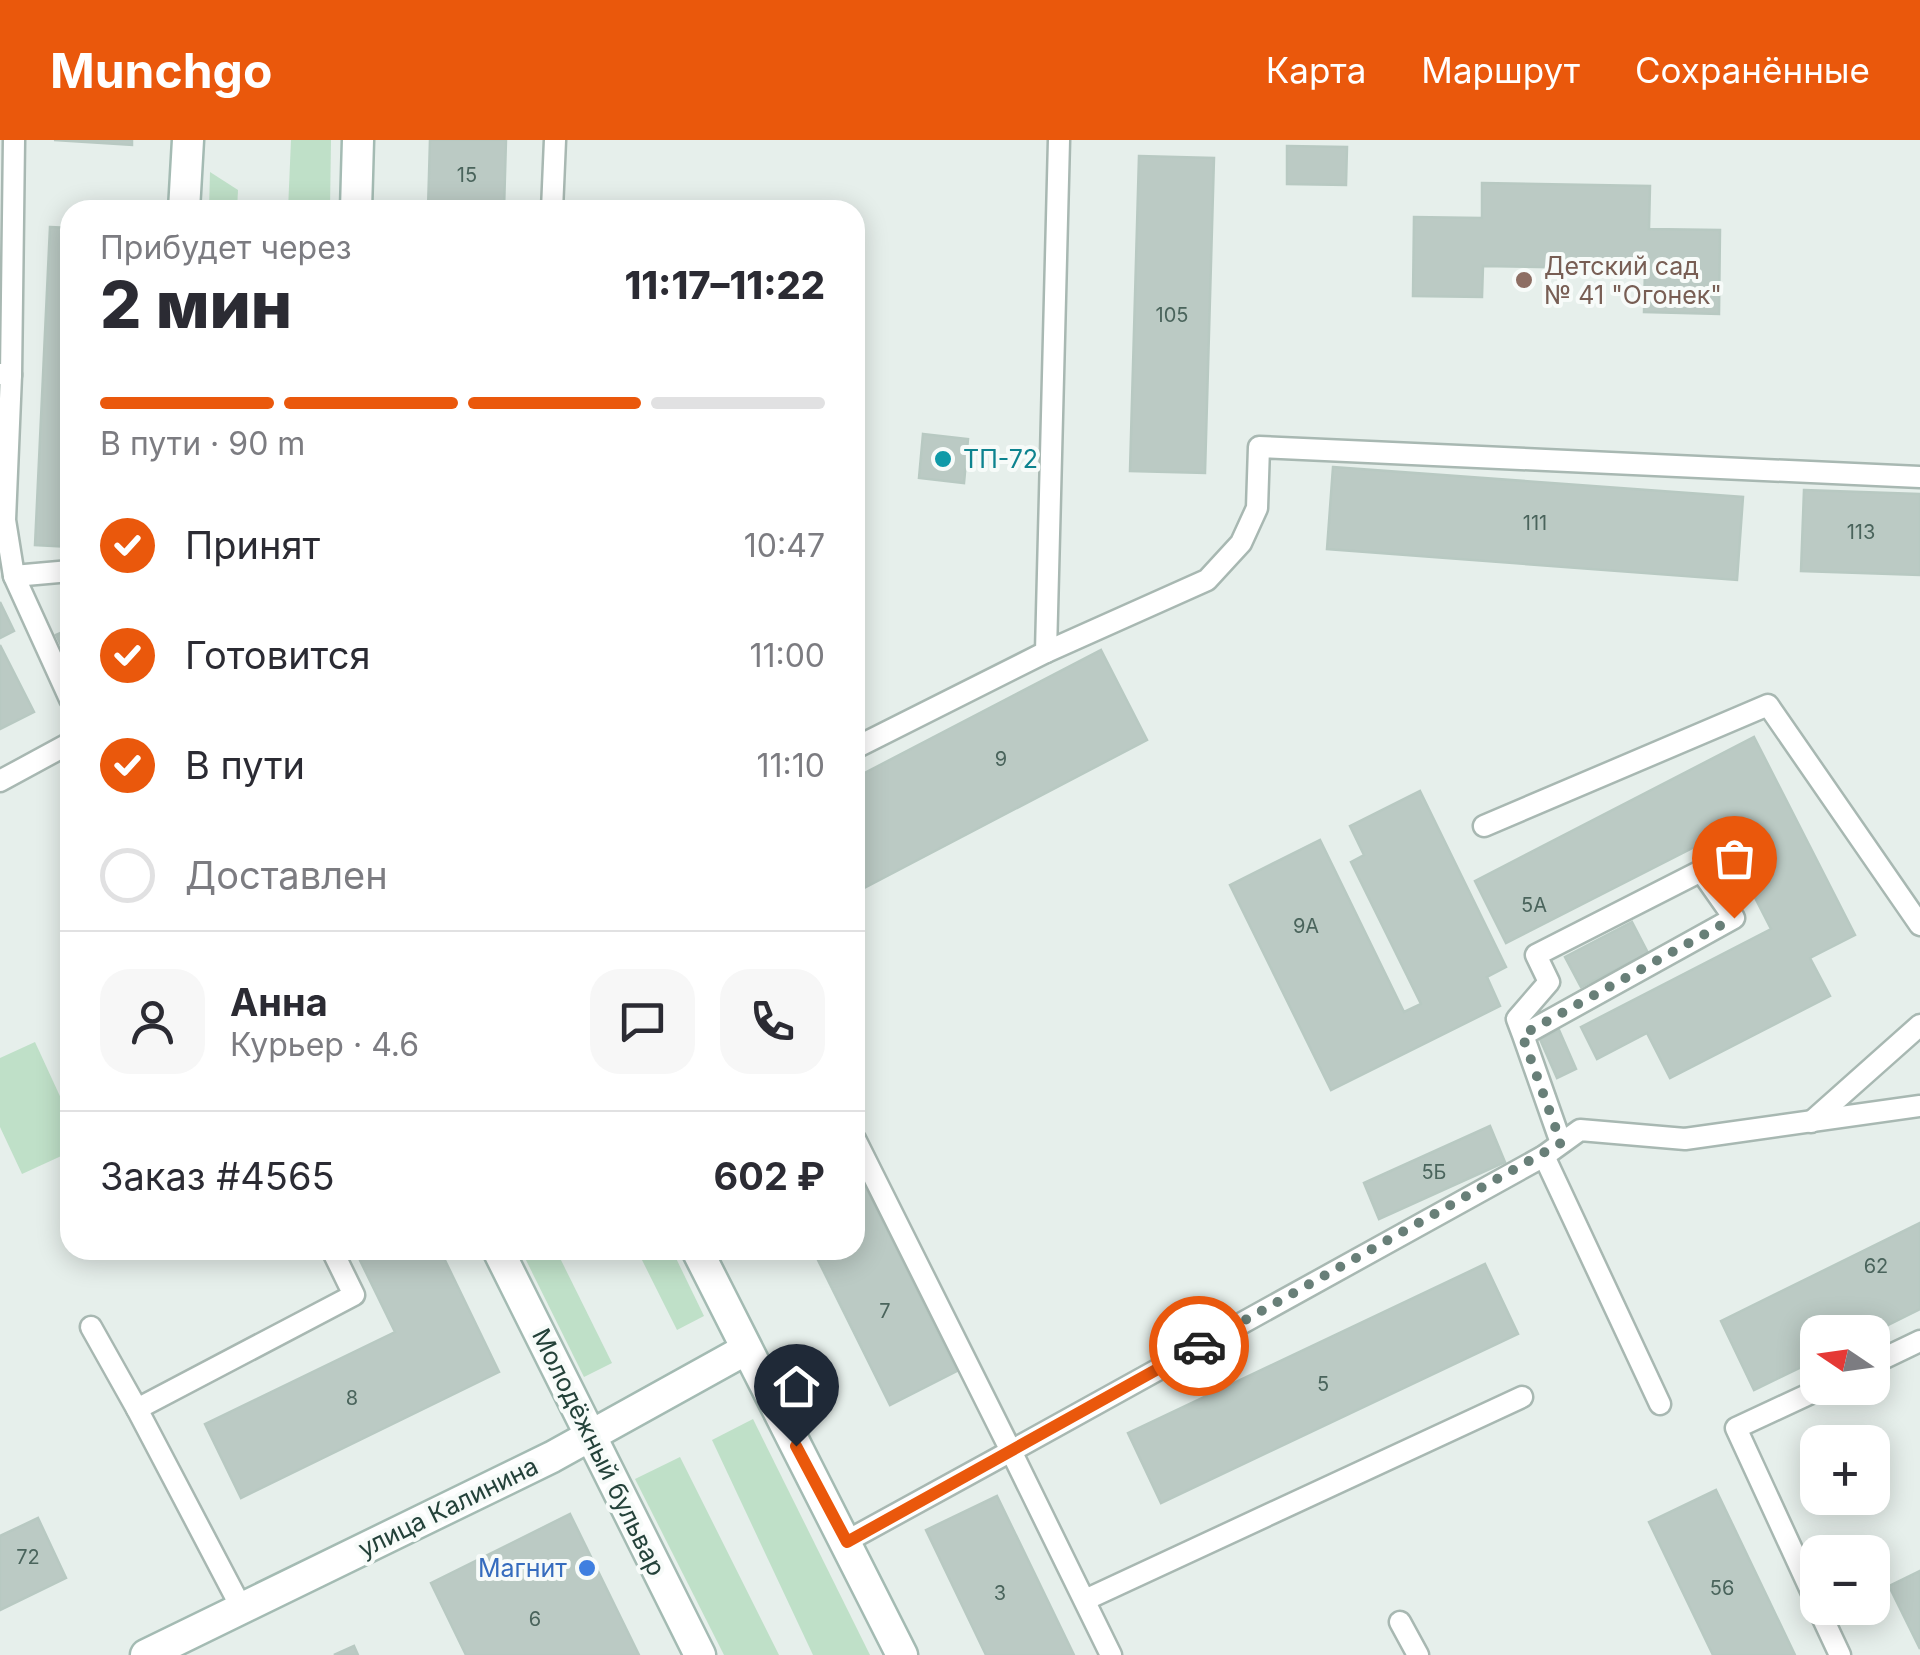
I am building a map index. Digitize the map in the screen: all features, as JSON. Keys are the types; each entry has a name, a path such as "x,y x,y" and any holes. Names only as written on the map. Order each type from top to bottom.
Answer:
{"main road":[{"path":"185,200 188,140"},
{"path":"356,200 358,140"},
{"name":"Молодёжный бульвар","path":"503,1260 700,1655"},
{"path":"702,1260 902,1655"},
{"name":"улица Калинина","path":"146,1655 591,1434 745,1350"}],"lane":[{"path":"14,140 4,520 14,576 60,677"},
{"path":"552,200 555,140"},
{"path":"1046,652 1059,140"},
{"path":"865,743 1046,652 1207,580 1241,543 1257,508 1259,447 1920,476"},
{"path":"14,576 60,572"},
{"path":"1484,826 1768,705 1920,925"},
{"path":"0,781 60,748"},
{"path":"1522,1035 1734,918 1702,872 1536,955 1549,982 1517,1019 1522,1035 1561,1143"},
{"path":"1811,1122 1920,1025"},
{"path":"847,1542 1544,1156 1580,1130 1685,1139 1920,1106"},
{"path":"1544,1156 1660,1404"},
{"path":"865,1159 1111,1655"},
{"path":"137,1410 354,1295 337,1260"},
{"path":"91,1327 242,1609"},
{"path":"1890,1355 1920,1341"},
{"path":"1085,1600 1522,1397"},
{"path":"1800,1398 1736,1428 1800,1568"},
{"path":"1400,1622 1418,1655"},
{"path":"1826,1625 1840,1655"}],"green space":[{"path":"291,140 331,140 330,200 288,200"},
{"path":"210,172 238,190 238,200 209,200"},
{"path":"35,1042 60,1096 60,1157 22,1174 0,1127 0,1058"},
{"path":"526,1260 561,1260 612,1363 584,1377"},
{"path":"642,1260 677,1260 704,1316 677,1330"},
{"path":"753,1419 870,1655 813,1655 712,1440"},
{"path":"680,1457 779,1655 724,1655 635,1479"}],"building":[{"path":"54,140 132,140 132,145"},
{"path":"430,140 506,140 504,200 428,200"},
{"path":"1287,146 1347,147 1346,185 1287,184"},
{"path":"1139,156 1214,158 1205,473 1130,471"},
{"path":"1482,183 1650,186 1649,229 1720,230 1719,314 1644,312 1645,269 1483,266 1482,297 1413,296 1414,217 1482,218"},
{"path":"50,227 60,228 60,546 35,545"},
{"name":"ТП-72","path":"923,434 968,439 964,483 919,478"},
{"path":"1333,467 1743,497 1737,580 1327,549"},
{"path":"1804,490 1920,494 1920,575 1801,571"},
{"path":"0,602 14,631 0,638"},
{"path":"0,645 34,712 0,729"},
{"path":"1101,650 1147,740 865,887 865,773"},
{"path":"1754,737 1855,935 1810,958 1830,996 1670,1078 1647,1033 1597,1059 1581,1027 1771,929 1722,833 1506,943 1475,881"},
{"path":"1420,791 1506,967 1487,977 1500,1006 1331,1090 1230,885 1320,840 1404,1012 1421,1004 1351,862 1364,855 1350,826"},
{"path":"1632,922 1648,953 1581,987 1565,957"},
{"path":"1559,1030 1576,1069 1557,1078 1540,1039"},
{"path":"1490,1126 1505,1162 1379,1219 1364,1183"},
{"path":"865,1185 957,1371 890,1405 818,1260 865,1260"},
{"path":"1920,1223 1920,1309 1890,1324 1890,1315 1800,1315 1800,1368 1754,1390 1721,1321"},
{"path":"360,1260 445,1260 499,1372 241,1498 205,1424 395,1332"},
{"path":"1485,1264 1518,1334 1161,1503 1128,1433"},
{"path":"1716,1490 1795,1655 1713,1655 1649,1522"},
{"path":"997,1496 1074,1655 986,1655 926,1530"},
{"path":"570,1514 639,1655 466,1655 431,1583"},
{"path":"38,1518 66,1578 0,1610 0,1536"},
{"path":"1920,1571 1920,1649 1890,1588"},
{"path":"354,1646 358,1655 334,1655"}],"way so far":[{"path":"1199,1346 1544,1156 1561,1143 1522,1035 1734,918"}],"place":[{"name":"Детский сад № 41 \"Огонек\"","path":"1524,280"},
{"name":"ТП-72","path":"943,459"},
{"name":"Магнит","path":"587,1568"}],"route":[{"path":"796,1446 847,1542 1199,1346"}]}
